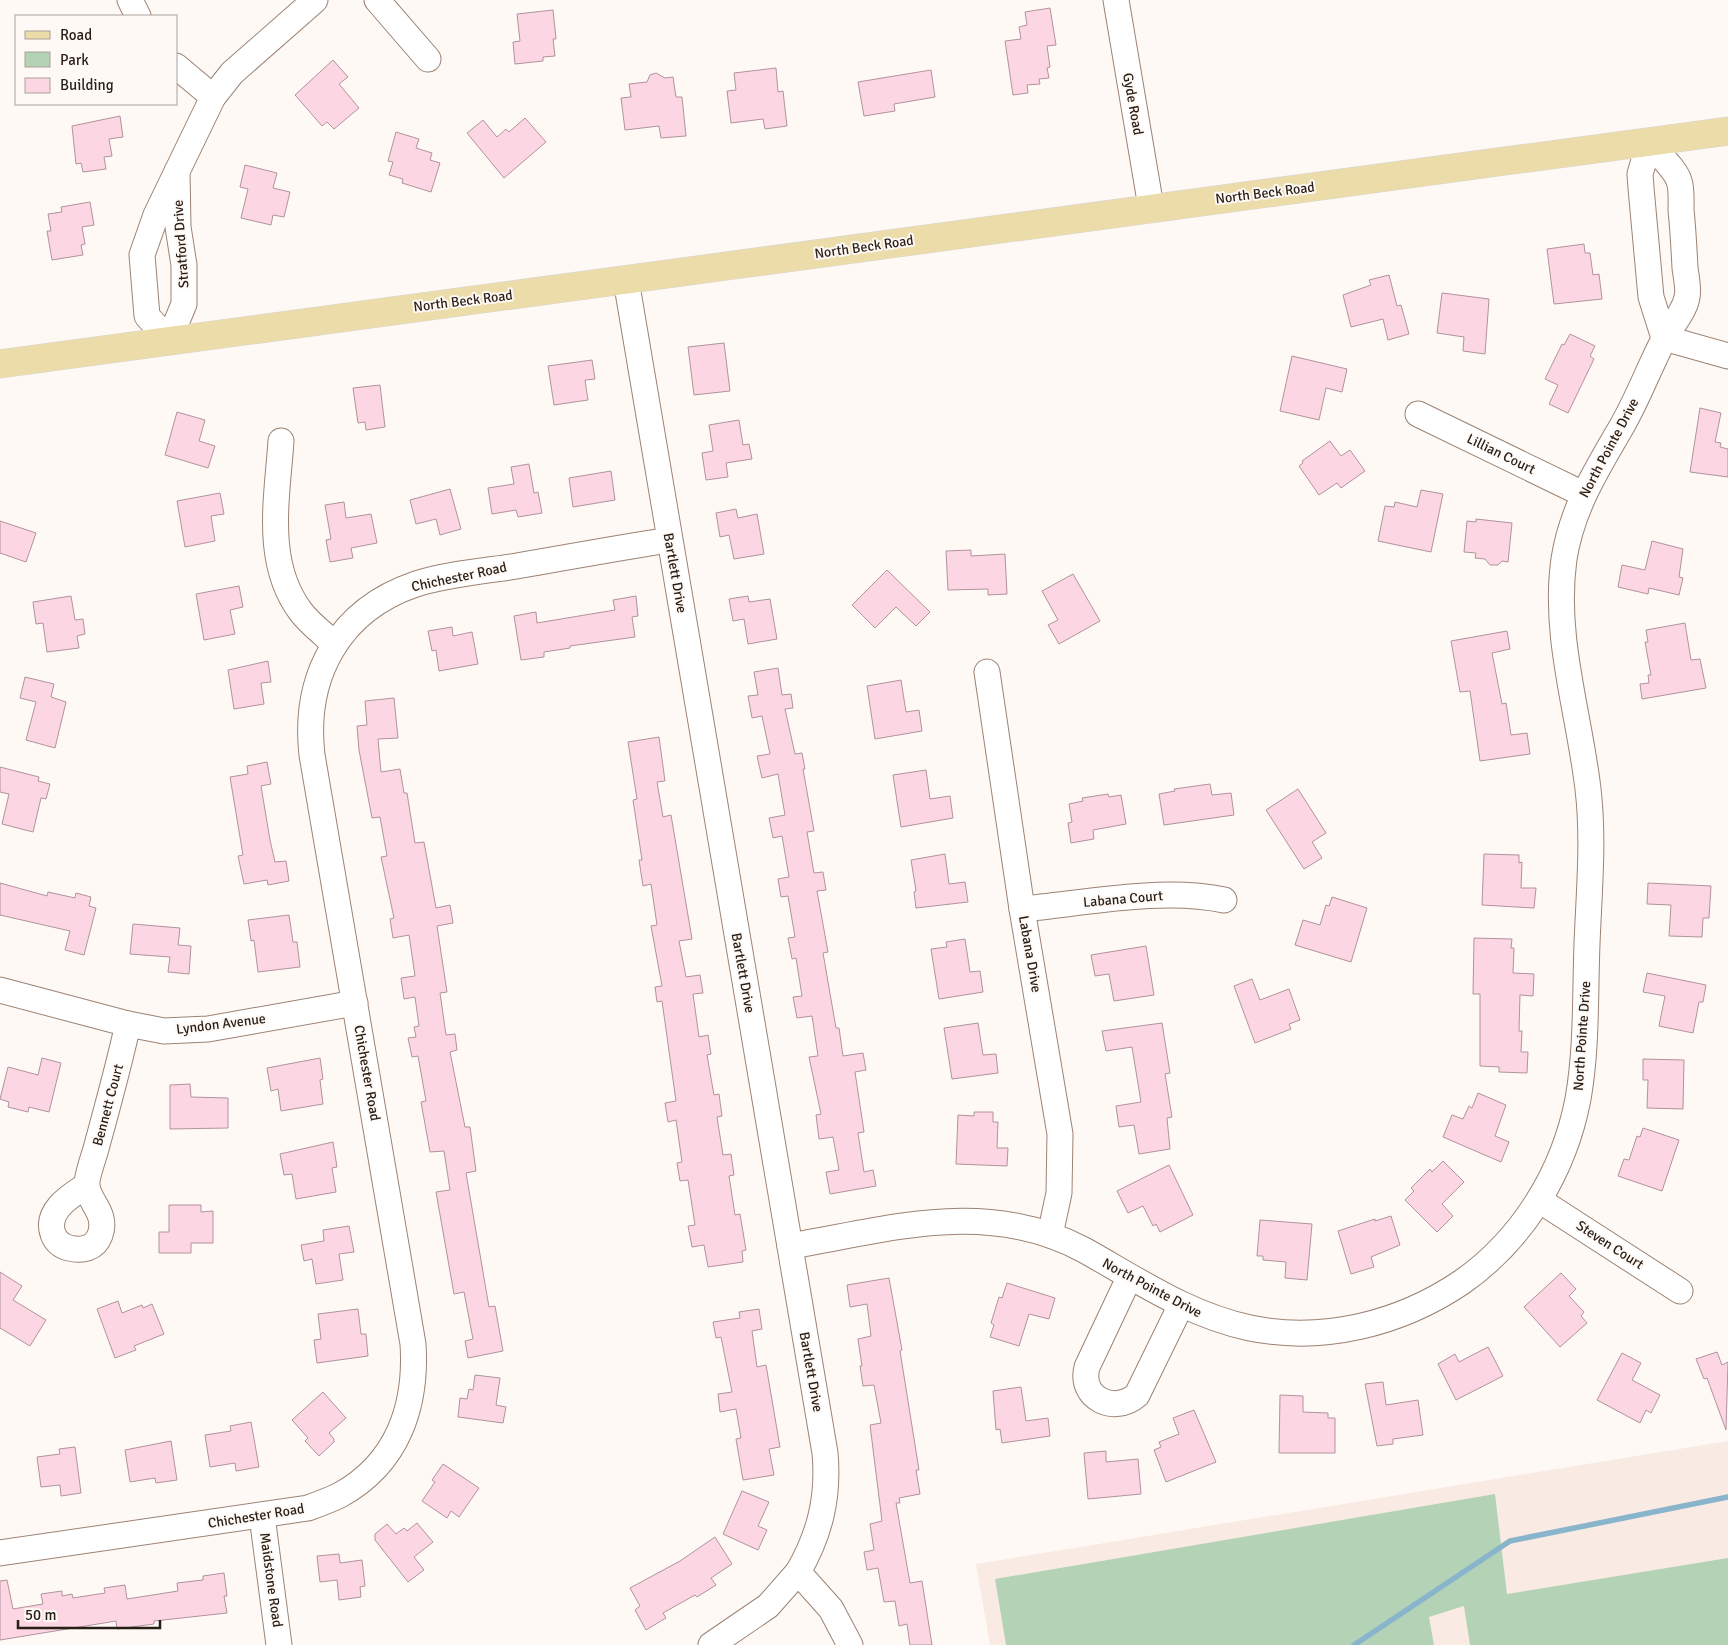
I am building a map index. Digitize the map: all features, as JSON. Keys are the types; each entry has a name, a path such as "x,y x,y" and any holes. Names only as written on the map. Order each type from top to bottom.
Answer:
{"main road":[{"name":"North Beck Road","path":"0,364 1151,207 1649,143 1728,131"}],"street":[{"path":"130,0 138,15"},
{"name":"Stratford Drive","path":"177,171 178,227 184,265 184,304 169,340 147,316 142,255 156,215 212,97 232,74 315,0"},
{"path":"377,0 428,59"},
{"name":"Gyde Road","path":"1116,0 1151,207"},
{"path":"178,68 212,97"},
{"path":"1649,143 1640,174 1641,188 1650,297 1664,338 1728,356"},
{"name":"North Pointe Drive","path":"790,1246 956,1220 1004,1223 1050,1235 1082,1249 1130,1278 1181,1305 1223,1322 1280,1332 1333,1331 1380,1322 1429,1302 1470,1276 1506,1244 1539,1200 1555,1172 1570,1134 1582,1070 1591,813 1564,643 1560,604 1565,550 1583,494 1624,423 1664,338 1688,298 1679,178 1649,143"},
{"name":"Bartlett Drive","path":"626,280 827,1472 826,1497 821,1521 810,1550 798,1572 768,1606 711,1645"},
{"name":"Lillian Court","path":"1418,414 1583,494"},
{"path":"281,442 274,542 279,563 292,597 301,613 334,644"},
{"name":"Chichester Road","path":"0,1553 308,1508 340,1495 359,1482 376,1466 393,1444 406,1418 412,1395 415,1372 413,1344 310,732 315,687 323,664 334,644 349,625 367,608 394,593 417,584 669,540"},
{"name":"Labana Drive","path":"987,672 1022,909 1060,1134 1059,1193 1050,1235"},
{"name":"Labana Court","path":"1022,909 1155,896 1196,894 1224,900"},
{"name":"Lyndon Avenue","path":"0,990 128,1024 164,1031 187,1031 355,1003"},
{"name":"Bennett Court","path":"87,1186 128,1024"},
{"name":"Steven Court","path":"1539,1200 1680,1290"},
{"path":"1130,1278 1085,1377 1087,1388 1100,1399 1111,1404 1120,1404 1130,1401 1137,1395 1181,1305"},
{"name":"Maidstone Road","path":"262,1516 279,1645"},
{"path":"798,1572 831,1609 850,1645"}],"shaded area":[{"path":"1728,1441 1728,1645 990,1645 976,1564"}],"green space":[{"path":"1495,1494 1507,1594 1728,1558 1728,1645 1470,1645 1464,1606 1429,1617 1434,1645 1006,1645 995,1579"}],"building":[{"path":"1050,8 1056,45 1047,46 1050,67 1047,68 1049,78 1039,79 1040,84 1027,85 1028,93 1013,95 1005,41 1021,39 1019,27 1027,25 1025,12"},
{"path":"553,10 556,39 553,39 555,56 543,57 543,61 515,64 513,42 520,41 517,14"},
{"path":"333,60 348,77 339,84 359,108 334,129 327,122 322,126 295,95"},
{"path":"776,68 778,92 783,91 787,126 765,129 763,119 731,123 727,91 736,90 734,73"},
{"path":"931,70 935,97 894,104 895,111 864,116 858,82"},
{"path":"656,73 665,78 673,77 676,97 682,97 686,136 661,138 659,126 625,130 621,98 631,97 629,84 647,82 650,75"},
{"path":"120,116 123,137 109,139 112,156 104,157 106,169 83,172 81,163 76,164 72,126"},
{"path":"525,118 546,142 504,178 467,133 483,120 497,137 506,129 509,132"},
{"path":"396,132 419,139 416,148 432,153 430,160 440,163 431,192 402,183 403,179 389,175 393,162 388,161"},
{"path":"245,165 277,173 273,188 290,192 284,217 273,215 271,225 241,218 248,189 240,187"},
{"path":"90,202 94,225 82,227 85,244 81,245 83,255 52,260 47,231 51,231 48,214 62,212 61,207"},
{"path":"1584,244 1585,253 1590,253 1593,275 1599,274 1602,299 1554,304 1547,249"},
{"path":"1389,275 1397,306 1401,305 1409,334 1388,340 1383,319 1351,327 1343,295 1371,285 1369,280"},
{"path":"1442,293 1489,299 1485,354 1463,351 1464,337 1437,333"},
{"path":"1570,334 1595,346 1590,356 1594,359 1568,413 1549,404 1558,385 1545,379 1562,344 1564,345"},
{"path":"724,343 730,391 694,395 688,347"},
{"path":"1292,356 1347,369 1342,392 1326,388 1319,420 1280,411"},
{"path":"592,360 595,379 585,380 588,400 554,405 548,366"},
{"path":"380,385 385,427 366,430 365,422 358,423 353,388"},
{"path":"1700,408 1721,413 1715,442 1721,443 1720,447 1728,449 1728,477 1690,472"},
{"path":"177,412 205,420 199,441 215,446 208,468 165,455"},
{"path":"739,420 743,445 749,444 752,459 726,463 728,477 706,480 702,453 713,451 709,425"},
{"path":"1330,441 1341,456 1350,450 1365,471 1341,488 1337,483 1319,495 1299,466 1303,463 1302,461"},
{"path":"529,464 534,493 538,492 542,513 518,517 516,510 492,514 488,488 514,484 511,467"},
{"path":"611,471 615,500 573,507 569,478"},
{"path":"450,489 461,529 440,535 436,519 416,524 410,500"},
{"path":"1421,490 1443,494 1431,552 1378,541 1385,506 1394,507 1395,502 1417,507"},
{"path":"220,493 224,514 211,516 215,541 185,547 177,501"},
{"path":"344,502 346,518 371,514 377,543 351,548 353,558 330,562 326,540 331,539 325,505"},
{"path":"736,509 738,518 757,514 764,554 734,559 729,535 720,537 716,513"},
{"path":"1476,519 1512,523 1508,562 1502,561 1498,565 1490,565 1485,559 1475,558 1476,553 1464,552 1467,521 1476,522"},
{"path":"0,521 36,533 26,562 0,553"},
{"path":"1652,541 1683,549 1679,577 1683,578 1679,595 1649,588 1648,594 1618,587 1622,565 1645,570"},
{"path":"971,550 971,556 1005,554 1007,594 988,595 988,589 948,590 946,551"},
{"path":"887,570 930,612 916,626 896,607 875,628 852,605"},
{"path":"1073,574 1100,621 1059,644 1048,625 1058,620 1042,591"},
{"path":"239,586 243,607 230,610 235,634 204,640 196,594"},
{"path":"71,596 75,620 83,619 85,634 77,636 79,648 47,652 43,623 36,624 33,602"},
{"path":"636,596 638,616 632,617 635,637 570,646 570,648 544,652 544,657 521,660 514,616 536,612 537,623 615,610 613,600"},
{"path":"748,596 749,602 770,599 777,639 748,644 744,619 733,621 729,599"},
{"path":"1685,623 1691,660 1700,659 1706,688 1642,699 1640,684 1649,683 1648,675 1651,675 1645,642 1648,642 1646,630"},
{"path":"452,627 453,636 472,632 478,664 439,671 436,650 432,651 428,631"},
{"path":"1507,631 1510,649 1492,653 1502,704 1506,703 1511,735 1527,733 1530,754 1480,761 1470,691 1460,692 1451,641"},
{"path":"268,661 271,682 261,683 264,704 234,709 228,670"},
{"path":"778,668 782,695 791,694 793,708 785,709 795,754 802,753 805,769 803,769 814,831 807,832 814,873 823,872 826,890 817,891 828,952 823,953 836,1028 839,1028 843,1056 863,1053 866,1070 855,1072 864,1132 858,1133 864,1172 873,1170 876,1186 830,1194 826,1172 839,1170 833,1137 819,1139 816,1115 821,1114 809,1057 818,1056 812,1016 797,1018 793,997 802,996 796,958 792,959 788,938 795,937 788,896 781,897 778,879 789,877 782,836 773,838 769,818 785,815 778,774 762,778 757,756 770,754 762,716 752,718 748,696 758,695 754,672"},
{"path":"25,677 54,684 51,697 66,702 55,748 26,740 36,702 20,698"},
{"path":"901,680 906,712 919,710 922,731 875,739 867,686"},
{"path":"394,698 398,738 378,739 381,772 400,769 404,793 407,793 415,843 424,842 436,908 450,905 453,923 437,926 447,992 440,993 446,1035 455,1034 457,1050 450,1052 465,1127 470,1127 476,1171 466,1173 489,1307 495,1306 503,1351 468,1358 465,1341 473,1339 464,1292 454,1294 436,1192 450,1190 444,1151 430,1152 421,1102 426,1101 418,1056 412,1057 408,1038 416,1037 414,1027 419,1026 415,997 404,999 401,978 415,976 409,935 393,938 390,919 394,918 381,857 387,856 380,817 372,818 359,750 357,726 367,725 365,701"},
{"path":"659,737 665,781 657,782 663,817 671,815 692,939 679,941 686,977 700,975 703,993 693,994 699,1037 708,1035 711,1054 707,1055 714,1095 719,1094 722,1116 717,1117 723,1155 731,1154 734,1175 729,1176 735,1215 740,1214 746,1250 742,1251 743,1262 708,1267 704,1245 692,1247 688,1226 695,1225 688,1180 680,1181 677,1163 682,1162 676,1120 668,1122 665,1103 676,1101 662,1001 657,1002 655,987 662,986 651,926 657,925 651,884 643,886 639,860 642,860 633,800 637,799 628,742"},
{"path":"267,762 271,784 261,786 270,840 275,862 286,861 289,881 268,885 267,880 244,884 238,856 243,855 230,777 248,774 247,766"},
{"path":"0,767 39,777 38,781 50,784 46,799 41,798 33,832 2,824 9,794 0,792"},
{"path":"926,770 930,799 950,796 953,818 901,827 893,775"},
{"path":"1210,784 1212,795 1231,793 1234,815 1164,825 1159,794 1175,791 1174,789"},
{"path":"1298,789 1326,833 1312,842 1322,858 1304,869 1266,810"},
{"path":"1108,794 1109,797 1121,795 1126,824 1093,830 1094,839 1071,843 1068,823 1072,822 1069,804 1083,801 1082,798"},
{"path":"945,854 949,884 965,882 968,902 916,908 914,892 916,891 911,860"},
{"path":"1484,854 1519,855 1519,863 1522,862 1521,888 1536,888 1534,908 1482,905"},
{"path":"0,883 47,896 48,892 75,898 76,893 91,897 89,906 96,908 84,955 65,950 70,931 0,915"},
{"path":"1648,883 1711,886 1709,918 1703,918 1702,937 1669,936 1671,905 1647,904"},
{"path":"1332,897 1367,908 1351,962 1295,945 1303,920 1320,925 1326,905 1329,906"},
{"path":"289,915 293,942 297,942 300,967 258,972 254,940 251,941 248,920"},
{"path":"133,924 180,928 178,945 191,946 189,974 168,972 170,957 130,954"},
{"path":"1474,938 1512,939 1511,948 1514,948 1513,973 1534,974 1533,996 1520,995 1519,1031 1522,1031 1521,1052 1528,1052 1527,1073 1499,1072 1499,1067 1480,1066 1480,994 1473,994"},
{"path":"965,939 970,972 980,971 983,992 939,999 931,949 947,947 946,942"},
{"path":"1146,946 1154,995 1114,1001 1109,974 1095,976 1091,955"},
{"path":"1647,973 1706,985 1703,1002 1699,1002 1693,1033 1659,1026 1665,996 1643,992"},
{"path":"1252,979 1260,1000 1289,989 1300,1020 1289,1024 1291,1029 1255,1043 1234,986"},
{"path":"978,1023 983,1055 996,1054 998,1073 952,1079 944,1028"},
{"path":"1162,1023 1170,1073 1165,1074 1172,1117 1167,1118 1170,1149 1139,1154 1134,1125 1119,1127 1116,1106 1141,1102 1132,1047 1106,1051 1102,1031"},
{"path":"42,1058 61,1063 49,1112 29,1107 28,1112 8,1107 9,1102 0,1099 8,1067 38,1075"},
{"path":"320,1058 323,1079 320,1080 323,1104 281,1111 278,1089 271,1091 267,1068"},
{"path":"1643,1059 1684,1060 1683,1109 1647,1108 1648,1080 1643,1080"},
{"path":"190,1084 191,1097 228,1098 228,1128 170,1129 170,1085"},
{"path":"1478,1093 1506,1105 1495,1136 1509,1142 1501,1162 1443,1137 1452,1115 1463,1119 1469,1106 1472,1108"},
{"path":"974,1112 993,1112 993,1122 998,1122 997,1148 1008,1148 1007,1166 956,1164 958,1115 974,1116"},
{"path":"1643,1128 1679,1140 1662,1191 1618,1176 1624,1159 1629,1160 1637,1136 1640,1137"},
{"path":"333,1142 337,1167 332,1168 336,1192 296,1199 292,1174 284,1175 280,1154"},
{"path":"1443,1161 1464,1182 1442,1204 1453,1216 1437,1232 1405,1200 1414,1191 1411,1188 1430,1169 1432,1172"},
{"path":"1169,1165 1193,1215 1160,1232 1156,1224 1153,1226 1143,1206 1128,1213 1117,1191"},
{"path":"169,1205 201,1205 201,1212 213,1211 213,1243 191,1243 191,1253 159,1253 159,1232 169,1232"},
{"path":"1391,1216 1400,1245 1371,1257 1374,1267 1351,1274 1338,1231"},
{"path":"1260,1220 1312,1224 1307,1280 1285,1278 1286,1262 1263,1260 1263,1256 1257,1256"},
{"path":"349,1226 354,1252 339,1254 343,1280 316,1284 312,1259 304,1261 301,1245 324,1241 323,1230"},
{"path":"0,1272 22,1286 13,1300 46,1320 30,1346 0,1328"},
{"path":"1561,1273 1576,1289 1569,1296 1584,1312 1581,1316 1587,1323 1560,1347 1524,1307"},
{"path":"889,1278 902,1350 900,1351 919,1470 916,1470 920,1494 899,1498 900,1503 896,1503 910,1583 922,1581 932,1645 910,1645 907,1624 899,1626 895,1601 884,1602 878,1568 867,1570 864,1552 874,1550 870,1524 882,1521 870,1425 881,1423 874,1385 863,1386 860,1366 862,1366 858,1339 871,1336 867,1304 850,1307 847,1285"},
{"path":"1007,1283 1055,1298 1049,1319 1029,1314 1019,1346 990,1337 994,1325 991,1323 999,1297 1002,1298"},
{"path":"118,1301 122,1313 142,1305 143,1308 152,1304 164,1334 134,1346 136,1350 115,1358 97,1309"},
{"path":"358,1309 361,1334 366,1334 368,1356 317,1363 314,1340 321,1339 318,1314"},
{"path":"759,1309 762,1329 752,1331 757,1367 766,1365 780,1447 769,1449 774,1475 743,1480 736,1439 741,1438 736,1409 720,1412 718,1394 732,1392 721,1337 716,1338 713,1322 740,1318 739,1312"},
{"path":"1488,1347 1503,1376 1456,1400 1438,1364 1455,1354 1459,1362"},
{"path":"1717,1352 1722,1365 1728,1362 1726,1430 1707,1378 1704,1379 1696,1359"},
{"path":"1622,1353 1641,1363 1632,1380 1660,1395 1651,1413 1646,1410 1640,1423 1597,1400"},
{"path":"475,1375 500,1378 496,1405 506,1407 503,1423 458,1417 460,1398 467,1399 469,1389 473,1390"},
{"path":"1383,1382 1386,1405 1418,1400 1423,1435 1393,1439 1393,1444 1377,1446 1365,1384"},
{"path":"1021,1387 1026,1421 1048,1418 1050,1436 1002,1443 1000,1429 996,1430 993,1391"},
{"path":"323,1392 346,1418 329,1433 334,1442 319,1456 305,1441 308,1438 292,1420"},
{"path":"1280,1395 1303,1396 1303,1412 1328,1413 1328,1418 1335,1418 1335,1453 1279,1453"},
{"path":"1194,1410 1216,1462 1166,1482 1154,1450 1161,1447 1159,1442 1179,1434 1173,1418"},
{"path":"251,1422 259,1467 236,1471 235,1463 210,1467 205,1435 231,1431 230,1426"},
{"path":"171,1441 177,1480 156,1483 155,1478 130,1482 125,1450"},
{"path":"75,1447 81,1493 61,1496 60,1485 41,1487 37,1457 60,1454 59,1449"},
{"path":"1106,1451 1106,1462 1138,1459 1141,1494 1088,1499 1084,1453"},
{"path":"443,1464 479,1488 459,1517 451,1511 447,1518 422,1501 435,1482 432,1480"},
{"path":"742,1491 769,1502 758,1526 767,1530 758,1550 723,1534"},
{"path":"417,1523 433,1542 414,1557 424,1570 408,1582 375,1540 375,1534 387,1524 396,1534 404,1528 407,1531"},
{"path":"715,1537 732,1564 711,1578 716,1585 697,1597 695,1595 663,1613 666,1618 646,1630 635,1610 640,1606 630,1588 680,1561"},
{"path":"339,1554 340,1563 362,1560 365,1586 360,1587 361,1597 339,1600 337,1580 320,1582 317,1556"},
{"path":"224,1573 227,1596 224,1596 227,1613 154,1621 154,1624 117,1629 116,1621 0,1640 0,1581 7,1580 13,1609 43,1604 41,1594 62,1591 62,1596 72,1594 73,1598 105,1593 104,1588 125,1585 127,1599 178,1591 177,1583 203,1580 203,1576"}],"waterway":[{"path":"1354,1645 1510,1541 1728,1497"}]}
